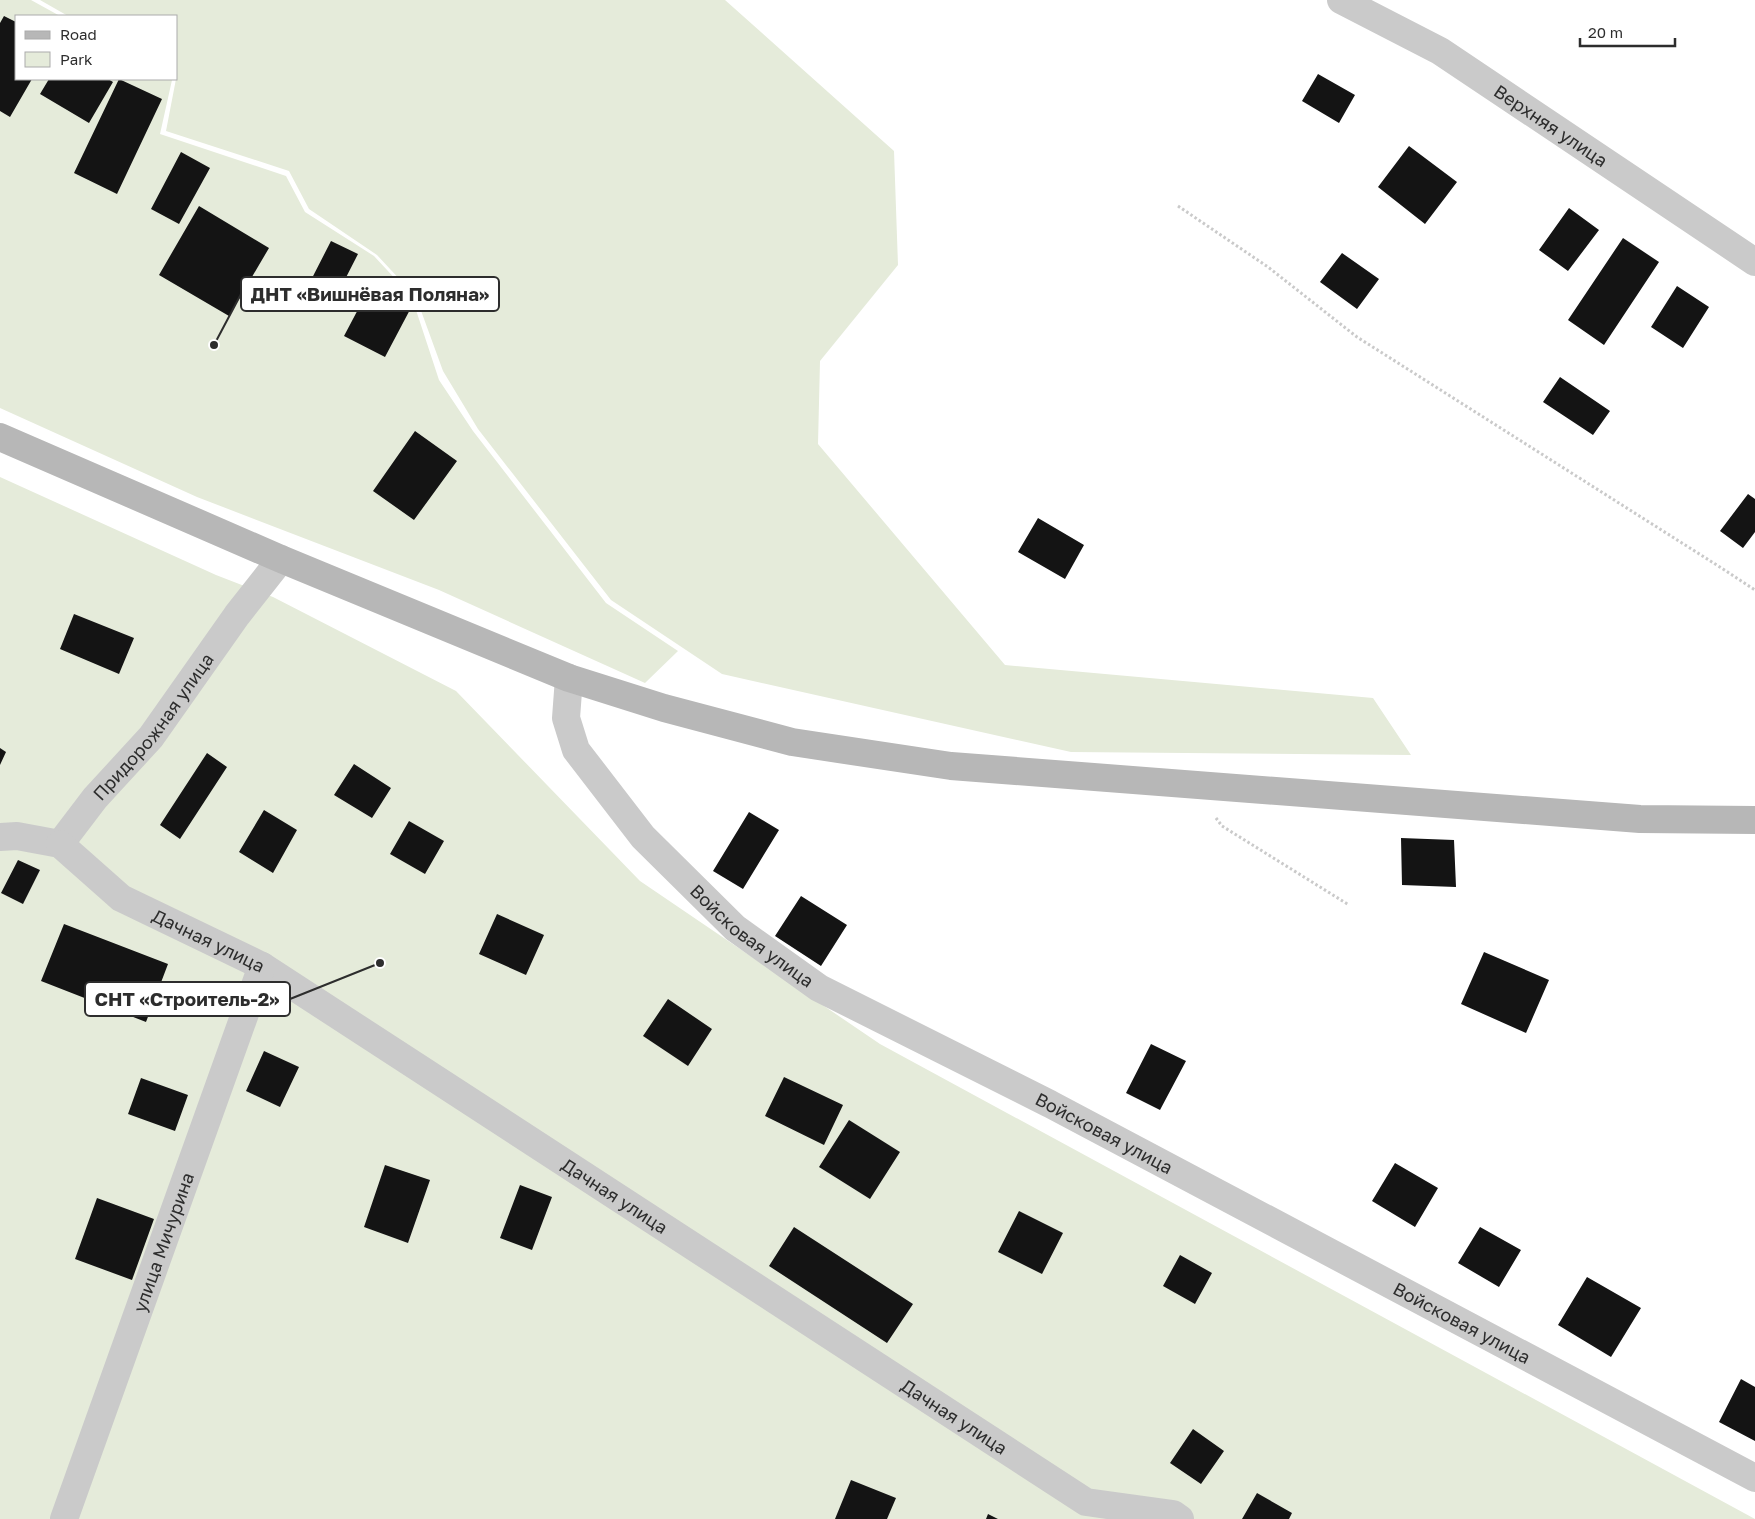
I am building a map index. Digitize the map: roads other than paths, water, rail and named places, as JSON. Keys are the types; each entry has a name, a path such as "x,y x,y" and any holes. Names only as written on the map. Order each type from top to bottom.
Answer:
{"main road":[{"path":"0,437 281,559 569,678 664,708 792,742 951,766 1640,819 1755,820"}],"street":[{"name":"Верхняя улица","path":"1341,0 1440,51 1755,262"},
{"name":"Придорожная улица","path":"60,844 96,798 150,737 237,615 281,559"},
{"name":"Войсковая улица","path":"569,678 566,718 576,750 643,838 735,928 819,988 1050,1104 1755,1478"},
{"path":"0,837 17,836 60,844"},
{"name":"Дачная улица","path":"60,844 121,898 262,966 1086,1502 1173,1514 1180,1519"},
{"name":"улица Мичурина","path":"64,1519 262,966"}],"place":[{"name":"ДНТ «Вишнёвая Поляна»","path":"214,345"},
{"name":"СНТ «Строитель-2»","path":"380,963"}]}
